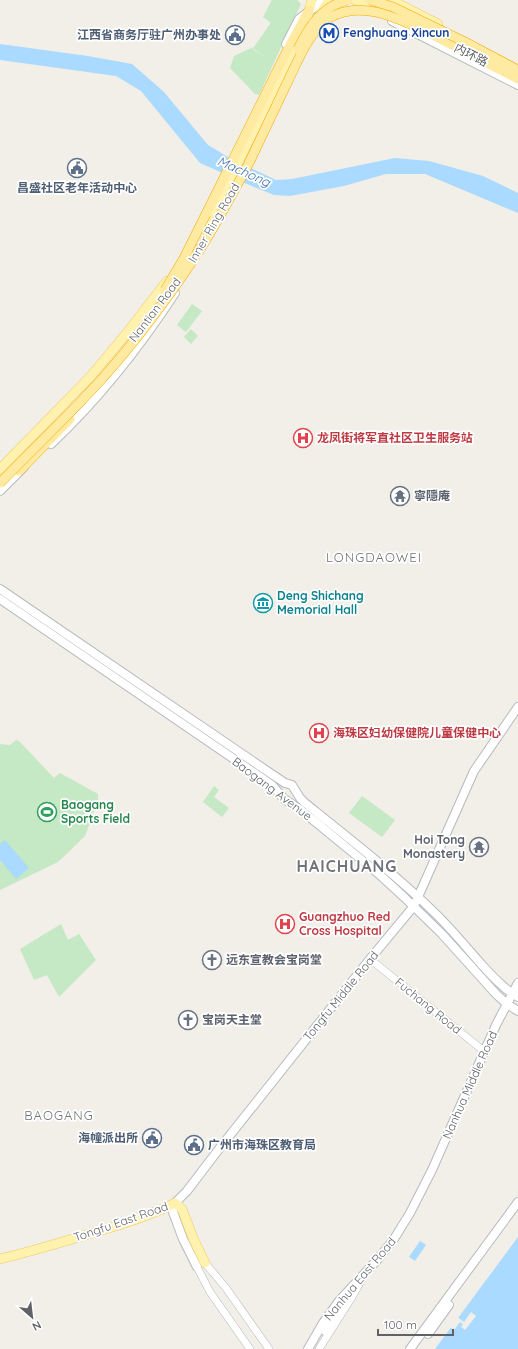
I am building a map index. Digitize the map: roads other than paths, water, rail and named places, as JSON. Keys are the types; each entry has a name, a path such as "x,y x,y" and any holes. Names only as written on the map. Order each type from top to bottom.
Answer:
{"highway":[{"name":"Inner Ring Road","path":"0,476 93,382 166,298 226,193 309,28 325,10 348,0"},
{"path":"371,0 425,31"},
{"path":"371,0 392,7 465,42"},
{"path":"385,0 465,42"},
{"name":"Inner Ring Road","path":"2,484 101,380 135,339 197,254 221,214 249,162 304,50 314,33 321,25 329,18 338,14 353,9 366,9 386,13 425,31"},
{"path":"166,298 275,75 309,10"},
{"name":"内环路","path":"425,31 518,79"},
{"name":"内环路","path":"465,42 518,70"},
{"path":"20,470 116,370 151,325 183,273"}],"main road":[{"name":"Nantian Road","path":"107,364 202,235 232,181 301,34 312,0"},
{"path":"352,0 361,8"},
{"path":"355,0 424,32 518,79"},
{"path":"366,0 409,19 438,24"},
{"path":"391,0 518,65"},
{"name":"Nantian Road","path":"242,160 328,1"},
{"path":"309,10 328,1"},
{"path":"0,491 2,484 49,446 86,409 131,356 162,313 166,298 193,262 201,255 202,235 242,160 316,34 325,20 332,13 351,6 361,8 395,22 518,85"},
{"name":"Nantian Road","path":"2,484 166,298 183,273 193,262 202,235"},
{"name":"Nantian Road","path":"0,469 89,385"},
{"name":"Baogang Avenue","path":"0,589 287,784 292,785 305,803 376,860 419,898 439,917 493,977 515,996"},
{"name":"Baogang Avenue","path":"0,599 272,785 287,801 317,822 414,906 450,942 496,994 507,1004 518,1010"},
{"path":"166,713 171,705"},
{"name":"Tongfu Middle Road","path":"234,1131 370,959 414,906 419,898 474,771 518,707"},
{"path":"182,723 186,716"},
{"path":"280,795 282,788 287,784"},
{"path":"287,801 294,799 297,793"},
{"name":"Nanhua Middle Road","path":"423,1189 484,1052 507,1004 515,996 518,983"},
{"name":"Tongfu East Road","path":"0,1259 38,1250 81,1237 159,1211 175,1203 187,1191 234,1131"},
{"name":"Nanhua East Road","path":"308,1349 323,1323 336,1305 394,1239 409,1216 423,1189"},
{"path":"410,1349 518,1202"},
{"path":"175,1203 182,1209 183,1226 201,1265"},
{"path":"416,1349 518,1210"},
{"path":"325,1331 363,1276"}],"street":[{"name":"Fuchang Road","path":"370,959 484,1052"},
{"path":"201,1265 210,1292 250,1349"},
{"path":"201,1265 226,1288 269,1349"},
{"path":"319,1349 352,1297 363,1276"}],"water":[{"name":"Machong","path":"0,44 88,56 132,64 164,92 208,145 228,157 276,180 292,179 395,158 429,161 483,176 518,193 518,213 425,174 386,174 344,186 290,196 274,195 200,163 141,91 116,76 0,60"},
{"path":"5,840 29,868 16,879 0,860 0,844"},
{"path":"518,1237 518,1349 435,1349"},
{"path":"420,1241 426,1245 415,1261 409,1257"}],"place":[{"name":"Fenghuang Xincun","path":"329,33"},
{"name":"江西省商务厅驻广州办事处","path":"235,35"},
{"name":"昌盛社区老年活动中心","path":"77,168"},
{"name":"龙凤街将军直社区卫生服务站","path":"303,438"},
{"name":"寧隱庵","path":"400,496"},
{"name":"Deng Shichang Memorial Hall","path":"263,603"},
{"name":"海珠区妇幼保健院儿童保健中心","path":"319,733"},
{"name":"Baogang Sports Field","path":"47,812"},
{"name":"Hoi Tong Monastery","path":"479,847"},
{"name":"Guangzhuo Red Cross Hospital","path":"285,924"},
{"name":"远东宣教会宝岗堂","path":"212,960"},
{"name":"宝岗天主堂","path":"188,1020"},
{"name":"海幢派出所","path":"152,1138"},
{"name":"广州市海珠区教育局","path":"194,1145"}],"district":[{"name":"LONGDAOWEI","path":"374,557"},
{"name":"HAICHUANG","path":"347,866"},
{"name":"BAOGANG","path":"59,1115"}]}
